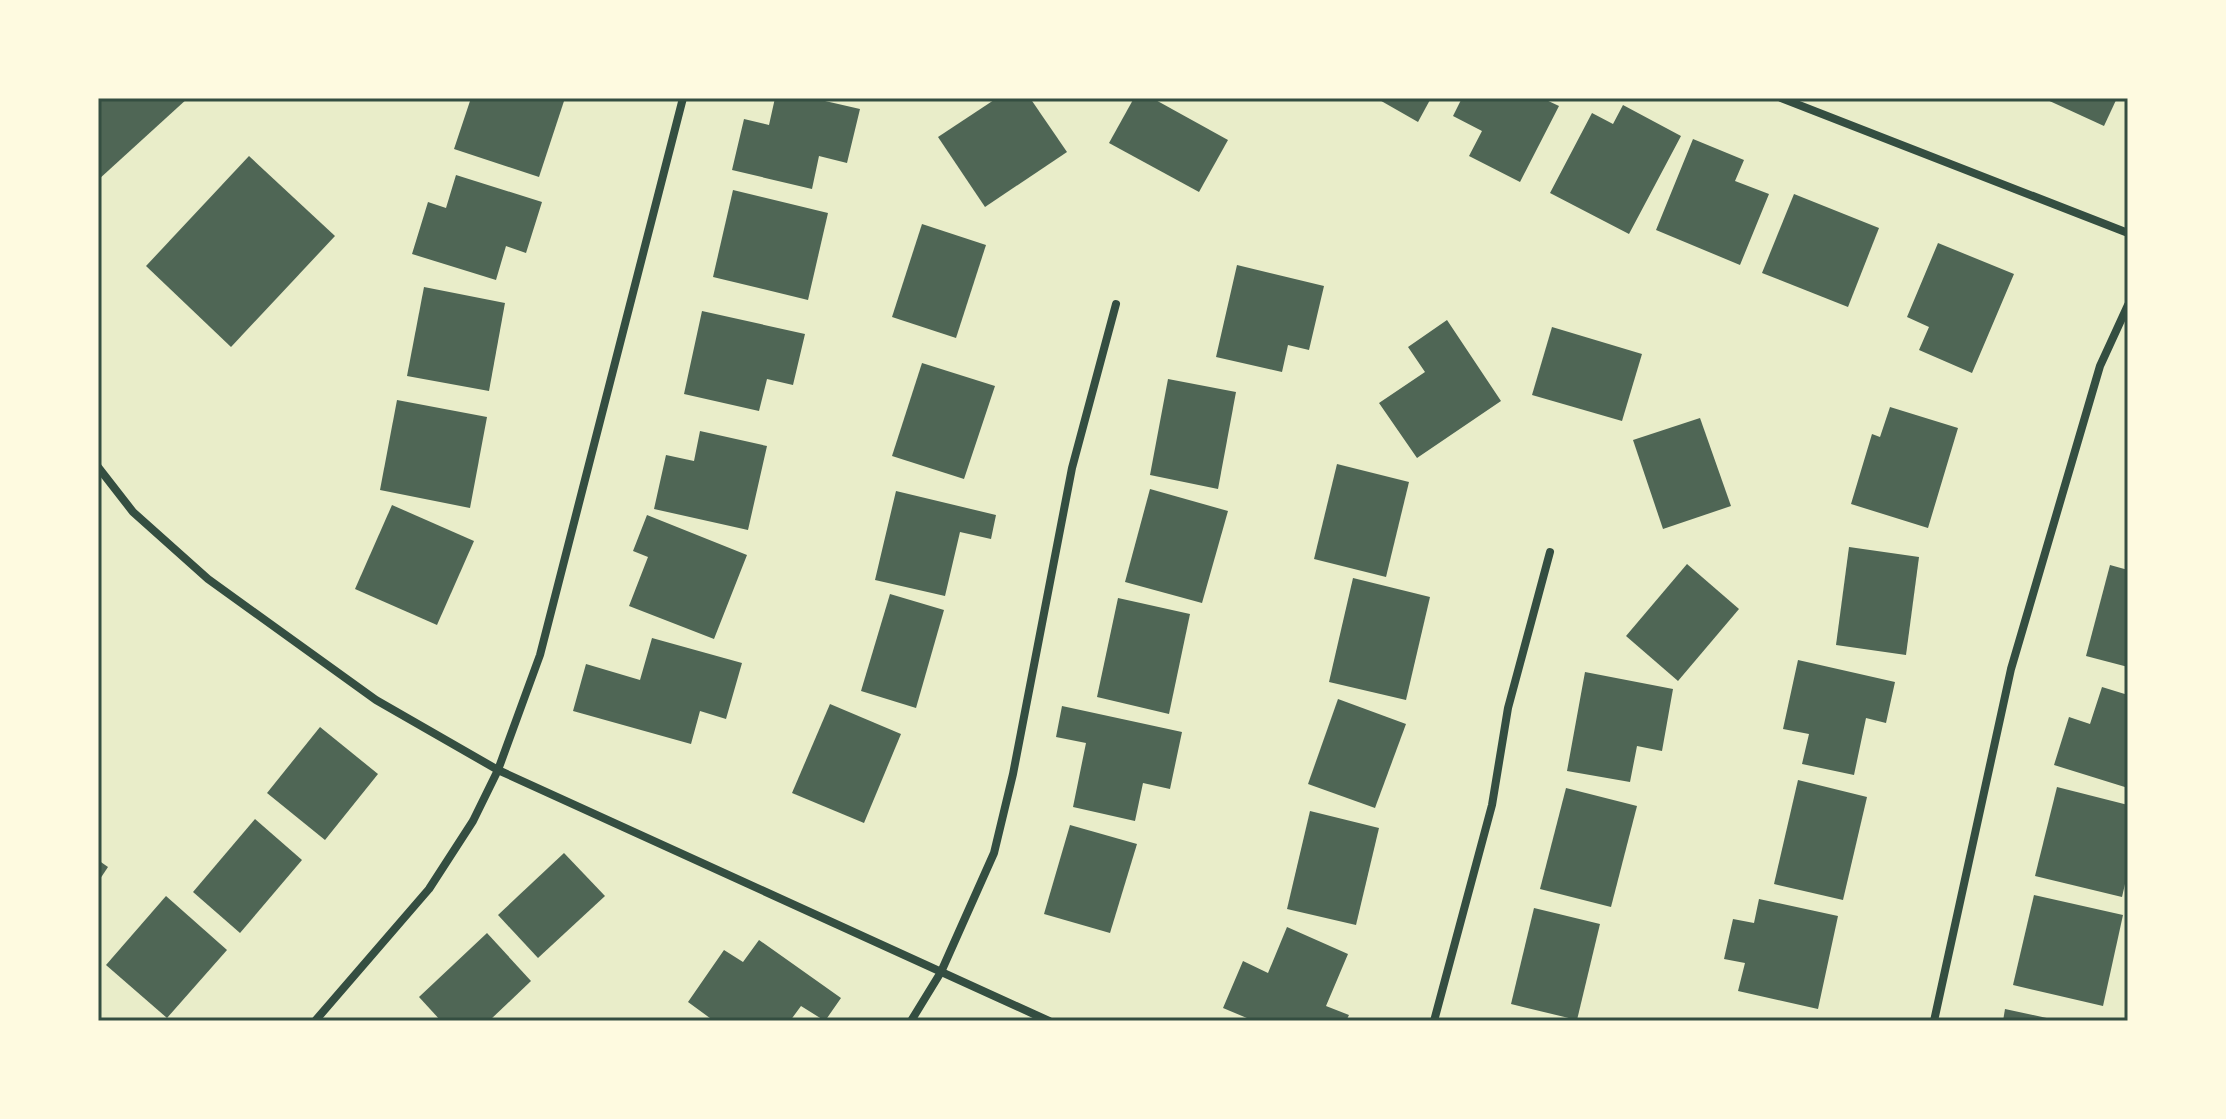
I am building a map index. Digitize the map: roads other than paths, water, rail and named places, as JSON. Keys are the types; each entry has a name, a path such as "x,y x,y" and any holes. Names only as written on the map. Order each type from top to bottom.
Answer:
{"street":[{"path":"315,1021 429,889 473,821 498,770 540,655 683,98"},
{"path":"1781,98 2128,233"},
{"path":"911,1021 941,972 994,853 1013,774 1072,468 1116,304"},
{"path":"1934,1021 2011,669 2100,366 2128,305"},
{"path":"98,467 133,512 208,579 376,700 498,770 1049,1021"},
{"path":"1434,1021 1492,805 1508,708 1550,552"}]}
